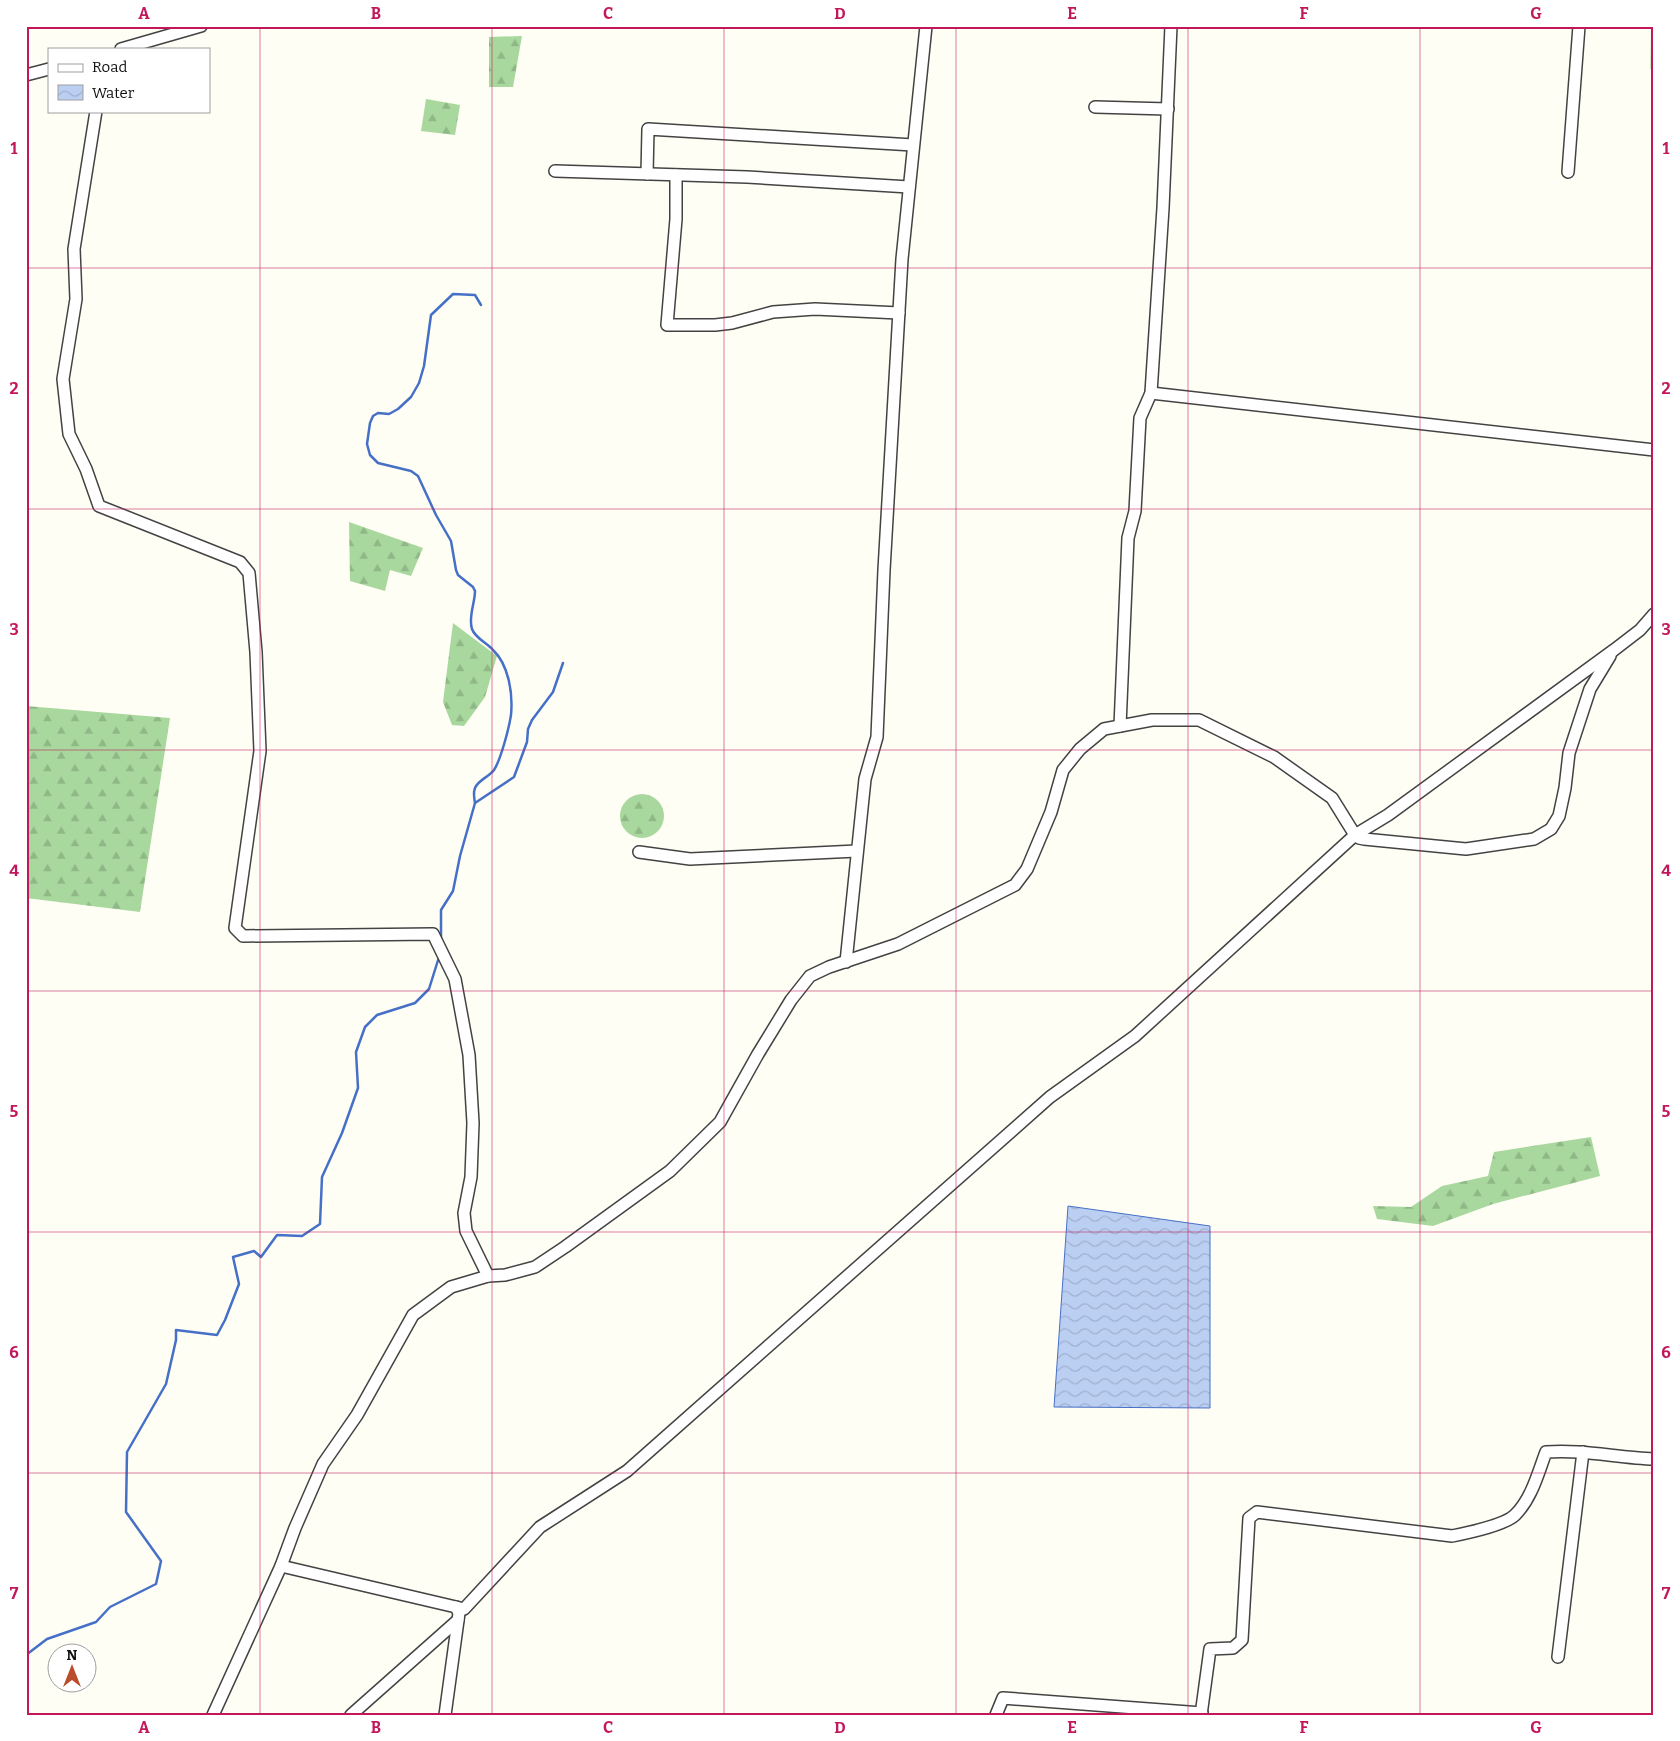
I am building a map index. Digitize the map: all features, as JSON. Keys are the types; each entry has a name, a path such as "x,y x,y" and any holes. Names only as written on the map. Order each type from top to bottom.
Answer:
{"street":[{"path":"124,48 201,26"},
{"path":"846,962 865,779 877,737 898,313 926,26"},
{"path":"1120,726 1128,538 1134,511 1140,418 1151,393 1172,26"},
{"path":"1568,172 1579,26"},
{"path":"26,75 48,69"},
{"path":"1095,107 1168,109"},
{"path":"96,112 74,249 76,299 63,379 69,434 86,469 99,506 240,562 250,574 256,652 260,751 235,928 243,936 432,934 455,979 469,1056 473,1122 471,1177 464,1213 466,1231 488,1276"},
{"path":"647,174 648,129 913,145"},
{"path":"555,171 747,177 909,187"},
{"path":"676,175 676,219 668,325 715,325 732,323 773,312 816,309 898,313"},
{"path":"1151,393 1654,450"},
{"path":"281,1566 464,1609 540,1527 627,1471 1050,1097 1135,1036 1355,834 1388,815 1614,650 1640,630 1654,614"},
{"path":"213,1715 281,1566 295,1528 323,1464 357,1415 413,1315 451,1287 488,1276 505,1275 535,1267 566,1247 670,1170 720,1122 791,1000 810,976 829,967 898,944 1015,886 1027,869 1051,812 1063,770 1080,749 1104,729 1152,720 1199,720 1274,757 1332,798 1359,838 1466,849 1534,839 1551,829 1559,816 1565,788 1569,753 1590,689 1614,650"},
{"path":"639,852 690,859 857,852"},
{"path":"996,1715 1003,1698 1201,1714 1210,1649 1233,1648 1242,1640 1249,1518 1257,1512 1452,1536 1484,1529 1514,1516 1532,1491 1546,1452 1564,1450 1624,1458 1654,1459"},
{"path":"1558,1657 1583,1452"},
{"path":"445,1715 459,1613 456,1607"},
{"path":"351,1715 458,1620"}],"green space":[{"path":"1651,26 1654,26 1654,69 1650,69"},
{"path":"522,36 513,87 489,87 489,37"},
{"path":"426,99 460,105 455,135 421,131"},
{"path":"349,522 423,548 411,576 390,570 385,591 350,581"},
{"path":"453,623 497,656 485,697 464,726 452,725 443,702"},
{"path":"26,706 170,718 140,912 26,898"},
{"path":"638,794 646,794 658,800 664,816 658,832 646,838 638,838 626,832 620,820 620,812 626,800"},
{"path":"1591,1137 1600,1176 1493,1204 1433,1226 1377,1219 1373,1206 1411,1207 1442,1186 1488,1176 1494,1152"}],"water":[{"path":"1068,1206 1210,1226 1210,1408 1054,1407"}],"waterway":[{"path":"475,803 475,788 494,770 502,751 511,715 509,680 498,656 472,629 471,620 475,591 473,587 458,575 451,541 436,515 418,476 411,471 378,463 370,455 367,444 373,416 378,413 389,414 398,409 411,397 419,383 424,366 431,315 453,294 475,295 481,305"},
{"path":"441,939 441,910 453,891 460,856 475,803 514,777 527,742 528,729 532,720 553,692 563,663"},
{"path":"26,1655 47,1639 96,1622 110,1607 156,1584 161,1561 126,1512 127,1452 166,1384 176,1340 176,1330 217,1335 239,1284 233,1257 254,1251 261,1257 277,1235 302,1236 320,1224 322,1177 342,1133 358,1088 356,1052 365,1027 377,1015 415,1003 429,989 439,957"}]}
